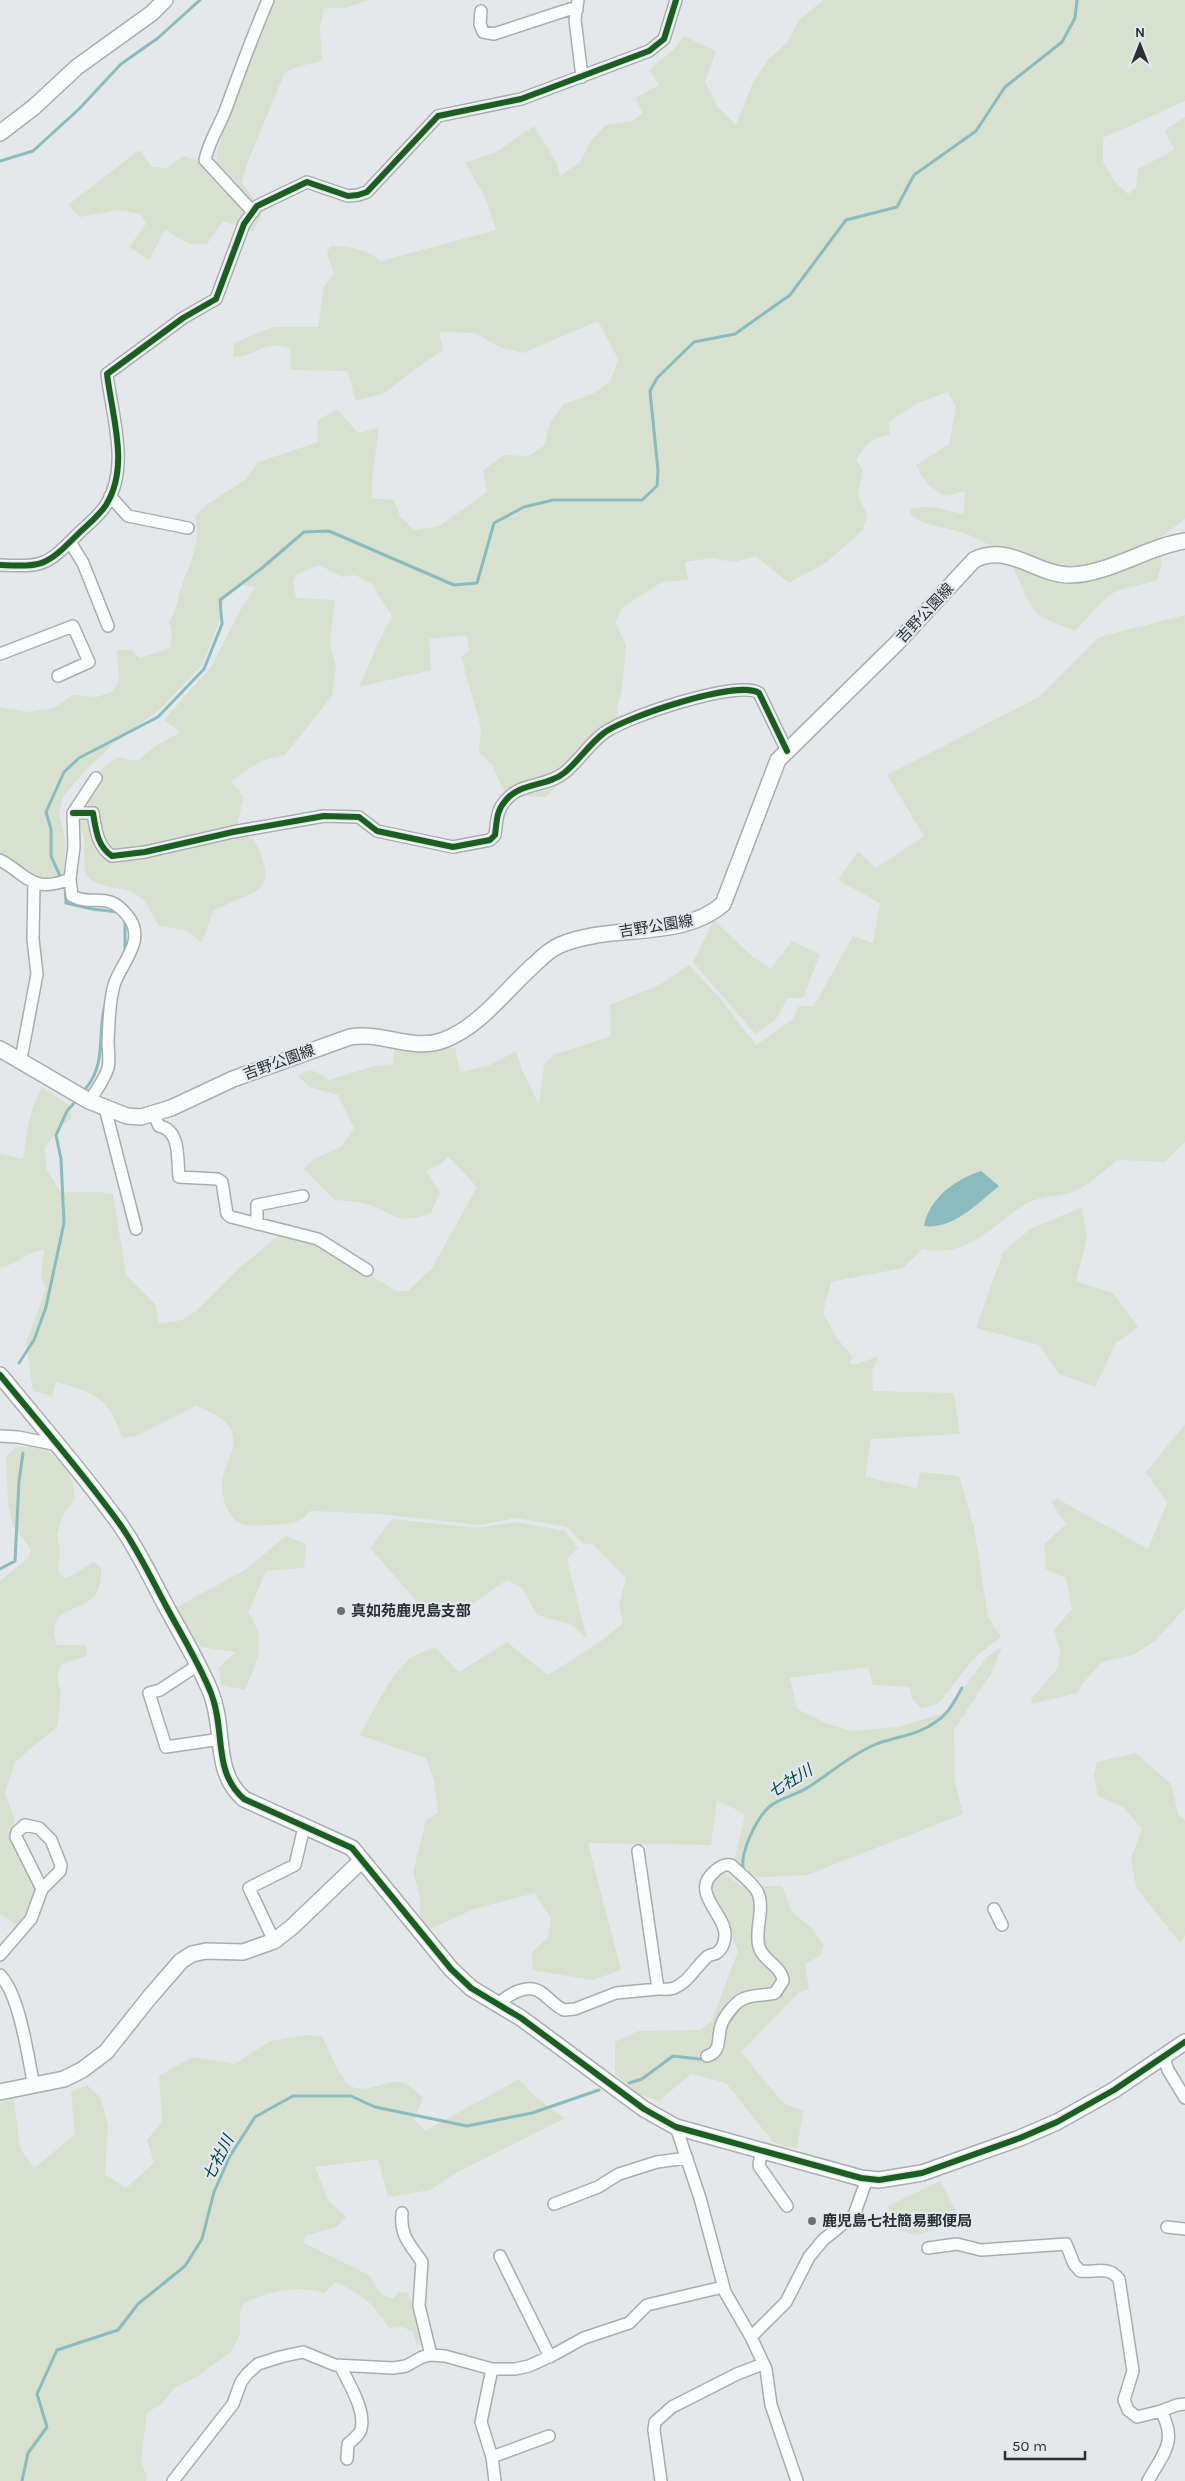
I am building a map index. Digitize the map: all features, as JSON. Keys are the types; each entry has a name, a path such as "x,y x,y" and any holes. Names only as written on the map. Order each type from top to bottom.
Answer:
{"street":[{"path":"0,133 34,107 77,67 152,13 165,0"},
{"path":"253,212 206,160 208,148 227,108 245,52 268,0"},
{"path":"0,565 38,566 47,561 70,542 105,506 116,482 118,448 107,374 183,318 216,298 244,224 257,206 274,196 307,182 348,196 367,192 438,116 521,99 649,51 664,39 676,0"},
{"path":"577,5 575,18 582,77"},
{"path":"482,11 480,24 483,32 494,34 577,5"},
{"path":"110,496 128,516 188,528"},
{"name":"吉野公園線","path":"0,1049 21,1059 89,1101 127,1116 154,1115 233,1078 350,1037 363,1034 421,1044 444,1040 467,1028 528,969 558,946 586,936 676,925 703,918 723,904 774,768 786,751 897,643 974,560 979,557 995,554 1008,555 1055,572 1069,575 1099,569 1149,550 1185,541"},
{"path":"70,542 83,563 108,626"},
{"path":"0,654 73,626 89,662 58,676"},
{"path":"73,813 94,813 99,843 112,856 145,852 233,832 338,815 359,817 377,831 453,847 490,840 495,835 498,811 507,799 517,790 553,779 564,773 586,748 605,732 628,720 716,692 753,689 759,693 786,751"},
{"path":"89,1101 103,1081 108,1066 113,987 131,954 134,930 128,916 111,902 104,899 79,900 72,896 70,879 74,847 73,813 96,778"},
{"path":"0,860 34,883 56,884 70,879"},
{"path":"21,1059 38,974 33,939 34,883"},
{"path":"105,1108 136,1229"},
{"path":"154,1115 159,1126 168,1128 172,1132 175,1140 179,1177 217,1179 222,1182 227,1214 257,1224 318,1239 367,1270"},
{"path":"257,1224 257,1205 303,1196"},
{"path":"0,1375 58,1445 130,1539 198,1665 214,1701 219,1716 223,1766 227,1780 234,1790 244,1799 304,1828 352,1848 450,1968 471,1988 521,2018 644,2109 676,2127 761,2151 868,2179 902,2178 922,2173 1020,2138 1057,2122 1114,2090 1185,2042"},
{"path":"0,1436 18,1437 58,1445"},
{"path":"198,1665 160,1690 149,1693 166,1747 221,1739"},
{"path":"0,1955 30,1919 42,1889 60,1871 61,1861 51,1840 39,1828 25,1825 17,1832 16,1837 42,1889"},
{"path":"274,1941 249,1888 295,1865 304,1828"},
{"path":"638,1851 658,1990"},
{"path":"0,2092 64,2079 106,2052 181,1962 192,1954 206,1951 243,1952 274,1941 292,1927 362,1860"},
{"path":"497,2005 508,1994 532,1989 540,1991 564,2010 575,2009 616,1993 673,1988 685,1981 709,1955 717,1953 722,1948 724,1928 722,1921 708,1900 707,1885 711,1874 722,1866 731,1865 757,1891 759,1947 762,1954 781,1972 783,1981 775,1993 749,1997 738,2002 721,2026 718,2048 712,2055 707,2056"},
{"path":"994,1909 1002,1925"},
{"path":"0,1975 6,1983 18,2013 34,2086"},
{"path":"1164,2058 1168,2070 1185,2098"},
{"path":"676,2127 687,2158 724,2287 763,2364 771,2405 797,2481"},
{"path":"761,2151 759,2166 787,2206"},
{"path":"554,2204 598,2187 619,2174 657,2162 687,2158"},
{"path":"751,2337 786,2302 809,2257 823,2240 854,2215 868,2179"},
{"path":"402,2213 404,2233 411,2249 422,2262 419,2306 431,2355"},
{"path":"1166,2227 1185,2229"},
{"path":"928,2248 957,2244 981,2250 1066,2244 1074,2264 1080,2270 1108,2270 1114,2273 1119,2279 1134,2371 1124,2400 1128,2410 1137,2417 1161,2411 1177,2404 1185,2404"},
{"path":"500,2256 550,2357"},
{"path":"173,2481 233,2404 241,2382 258,2364 294,2352 303,2352 340,2365 393,2368 406,2366 422,2357 431,2355 445,2356 492,2370 514,2369 550,2357 584,2338 628,2323 647,2305 724,2287"},
{"path":"661,2481 654,2430 655,2422 661,2415 672,2407 737,2374 763,2364"},
{"path":"340,2365 359,2408 362,2427 361,2432 348,2444 347,2459"},
{"path":"492,2370 481,2422 492,2457 495,2481"},
{"path":"1148,2481 1170,2439 1169,2427 1161,2411"},
{"path":"492,2457 549,2436"}],"green space":[{"path":"276,0 369,0 346,8 324,8 320,28 322,61 285,72 247,164 242,183 263,212 253,232 223,221 207,244 189,244 165,230 149,260 129,247 146,224 141,214 118,210 80,217 68,205 139,150 152,167 167,168 184,156 216,168 217,151 251,50"},
{"path":"823,0 1185,0 1185,101 1103,138 1103,162 1115,182 1128,194 1136,188 1138,169 1174,150 1164,130 1185,117 1185,519 1156,541 1162,563 1157,580 1119,590 1109,595 1075,631 1048,620 1034,610 1005,549 993,546 972,536 923,522 911,515 910,509 924,507 964,514 965,491 946,496 925,480 916,465 949,444 956,407 948,392 918,403 889,422 890,435 873,440 862,450 856,461 863,469 858,495 867,514 863,530 827,562 789,583 756,556 734,562 711,558 685,562 688,580 662,582 623,607 615,622 626,645 622,689 617,707 619,722 572,765 561,782 546,797 521,796 504,791 491,763 479,752 481,728 461,657 469,651 467,635 429,639 431,670 359,687 378,643 392,617 372,584 355,575 342,577 319,565 297,574 293,581 296,598 335,600 330,642 336,668 332,696 285,755 261,761 231,781 244,797 238,821 238,834 253,838 264,864 265,878 263,884 256,891 213,911 202,943 186,930 159,926 144,900 131,891 109,887 92,881 85,873 84,840 78,816 78,793 97,772 118,757 138,761 155,746 181,732 164,720 211,667 241,609 255,587 237,584 225,596 217,627 202,665 160,709 112,745 83,773 63,797 59,814 65,838 64,875 27,883 0,863 0,707 29,712 54,708 73,695 97,697 113,691 119,680 117,650 131,650 140,658 170,648 172,633 169,622 176,607 196,545 197,527 195,517 206,505 245,480 258,462 318,442 317,421 337,409 358,433 379,428 372,479 372,498 394,500 400,516 414,530 439,526 487,492 483,470 504,455 528,456 544,446 550,423 564,404 592,394 610,382 618,359 598,321 523,353 501,348 475,333 439,332 443,350 385,393 356,401 347,371 291,370 290,348 280,346 265,347 248,354 233,357 234,343 273,327 318,327 324,286 334,274 327,254 330,246 357,249 381,261 496,230 486,199 465,163 496,152 534,126 557,163 560,176 580,162 591,141 606,125 632,121 643,113 635,98 659,85 649,70 674,49 684,36 716,51 705,82 717,106 736,125 753,82 768,60 787,42 799,20"},
{"path":"1185,615 1185,1142 1165,1162 1117,1160 1085,1186 1067,1194 1030,1202 978,1239 966,1245 939,1251 923,1249 903,1268 831,1282 823,1313 837,1338 853,1357 849,1364 857,1364 879,1356 872,1371 873,1391 954,1393 960,1434 871,1439 865,1477 917,1488 920,1472 959,1476 974,1527 988,1617 1001,1637 975,1657 938,1704 921,1708 912,1699 910,1687 873,1685 868,1667 790,1678 797,1709 826,1723 852,1731 898,1727 945,1713 987,1657 1002,1647 991,1674 954,1730 955,1781 963,1814 807,1875 747,1878 733,1866 745,1814 717,1800 711,1845 588,1843 621,1970 593,1980 533,1970 532,1952 548,1937 551,1919 535,1893 474,1909 428,1930 420,1916 420,1897 413,1872 426,1820 438,1813 434,1780 426,1758 360,1735 381,1696 393,1677 410,1659 435,1647 459,1672 507,1642 548,1675 600,1642 623,1623 619,1604 626,1578 594,1545 582,1543 567,1527 516,1518 479,1525 379,1514 310,1511 306,1516 292,1523 254,1526 243,1524 234,1519 224,1499 222,1488 223,1476 232,1450 233,1437 228,1425 218,1416 196,1406 136,1436 122,1438 112,1414 99,1399 91,1394 56,1382 52,1396 33,1391 26,1343 46,1289 41,1276 44,1250 37,1251 11,1264 0,1267 0,1154 23,1159 31,1113 42,1087 69,1105 72,1118 63,1124 44,1148 47,1170 61,1192 113,1194 126,1275 155,1304 159,1324 182,1320 196,1311 239,1268 281,1234 317,1242 396,1291 408,1291 432,1268 477,1187 448,1156 442,1163 426,1171 440,1193 431,1213 403,1219 367,1204 335,1200 304,1169 312,1160 342,1146 354,1128 338,1095 309,1087 298,1076 307,1071 314,1071 329,1080 374,1066 393,1064 394,1049 424,1051 455,1047 460,1072 488,1066 516,1051 522,1070 539,1105 544,1065 553,1055 611,1036 610,1005 661,984 689,965 719,997 756,1045 793,1019 799,1006 814,1006 853,936 873,943 880,903 838,880 858,851 876,868 924,836 887,775 1039,697 1099,637"},
{"path":"714,920 753,957 771,969 792,941 820,954 803,998 788,998 776,1019 755,1034 693,962"},
{"path":"1082,1207 1087,1238 1076,1281 1113,1293 1138,1327 1116,1343 1095,1387 1059,1374 1039,1345 976,1328 1003,1252 1030,1229"},
{"path":"1185,1424 1185,1608 1155,1641 1133,1655 1102,1662 1083,1683 1077,1693 1032,1704 1031,1699 1058,1668 1060,1650 1054,1630 1072,1609 1066,1578 1046,1569 1044,1544 1066,1524 1051,1502 1056,1498 1148,1549 1167,1503 1146,1472"},
{"path":"16,1447 44,1447 66,1469 72,1482 75,1499 63,1515 57,1535 60,1551 58,1571 64,1578 94,1562 101,1568 100,1586 95,1595 80,1606 59,1617 55,1624 54,1632 57,1645 84,1645 87,1649 86,1656 62,1664 57,1676 61,1693 57,1727 15,1762 5,1793 14,1818 14,1841 41,1887 28,1915 19,1926 0,1914 0,1581 28,1558 31,1549 13,1526 8,1504 6,1457"},
{"path":"392,1519 477,1528 517,1522 565,1531 578,1548 567,1559 587,1639 572,1625 537,1615 522,1588 507,1580 452,1618 417,1602 370,1548"},
{"path":"286,1536 306,1544 304,1568 266,1571 248,1613 258,1633 259,1642 253,1670 245,1690 221,1685 219,1667 236,1652 194,1646 175,1608 245,1570"},
{"path":"1136,1753 1171,1784 1178,1814 1185,1820 1185,1935 1180,1943 1136,1887 1131,1858 1142,1829 1123,1807 1098,1796 1094,1775 1097,1762"},
{"path":"719,1868 740,1886 782,1886 792,1912 812,1928 824,1946 820,1956 805,1964 809,1989 798,1993 741,2052 783,2103 803,2111 797,2149 773,2142 726,2083 691,2074 659,2101 637,2094 615,2074 615,2042 638,2031 700,2030 712,2020 738,1951 726,1921 698,1887 706,1873"},
{"path":"306,2035 322,2036 341,2075 354,2088 368,2088 395,2082 404,2083 410,2087 423,2098 414,2119 425,2131 519,2079 535,2097 565,2118 454,2174 430,2190 388,2197 378,2159 315,2167 328,2200 346,2217 337,2227 305,2236 304,2243 369,2275 381,2294 393,2299 399,2292 408,2293 420,2328 420,2341 417,2346 413,2332 403,2327 389,2328 367,2300 336,2282 324,2293 294,2289 263,2295 244,2303 240,2315 240,2333 232,2351 195,2378 176,2387 161,2404 147,2413 141,2461 147,2477 146,2481 0,2481 0,2103 14,2099 20,2148 34,2168 75,2134 71,2092 87,2085 101,2098 108,2126 105,2174 126,2188 154,2163 147,2140 162,2121 159,2076 192,2057 235,2064 270,2041"},
{"path":"940,2181 962,2222 917,2235 894,2229 888,2206"}],"water":[{"path":"981,1171 999,1186 955,1220 935,1226 924,1226 932,1207 945,1191 962,1179"}],"waterway":[{"path":"0,161 33,151 79,109 121,64 158,38 200,0"},
{"path":"62,880 51,856 51,829 46,812 64,772 79,758 158,717 204,669 222,624 220,600 262,568 304,532 329,531 454,585 477,583 494,523 524,507 553,500 642,500 657,486 658,471 650,391 657,378 694,342 735,334 790,295 846,220 897,207 914,175 976,131 1005,87 1062,42 1075,18 1077,0"},
{"path":"65,885 66,903 118,912"},
{"path":"125,922 125,953"},
{"path":"86,1088 97,1068 105,1005"},
{"path":"19,1363 34,1340 46,1307 64,1223 61,1159 56,1135 67,1111 74,1103"},
{"path":"0,1569 15,1561 19,1481 23,1453"},
{"name":"七社川","path":"744,1871 743,1864 746,1847 759,1819 769,1807 805,1789 865,1749 929,1726 945,1714 962,1688"},
{"name":"七社川","path":"776,1997 781,1995 788,1981"},
{"name":"七社川","path":"727,2024 740,2007"},
{"name":"七社川","path":"629,2083 642,2079 673,2056 707,2060"},
{"name":"七社川","path":"22,2481 28,2453 47,2427 37,2394 57,2350 118,2330 138,2304 185,2266 202,2239 214,2192 230,2156 255,2117 293,2096 351,2096 375,2107 467,2126 532,2113 599,2090"}],"cycle path":[{"path":"0,565 35,565 50,559 67,545 106,505 113,490 118,458 107,374 183,318 216,299 244,224 257,206 307,182 348,196 367,192 438,116 521,99 649,51 664,39 676,0"},
{"path":"73,813 93,813 100,842 112,856 145,852 233,832 324,816 359,817 377,831 453,847 490,840 495,835 500,808 512,794 526,787 550,781 564,773 604,733 634,718 682,702 729,691 747,690 759,693 787,751"},
{"path":"0,1375 90,1485 119,1523 138,1553 211,1693 218,1722 223,1763 227,1776 234,1788 244,1799 352,1848 451,1969 471,1988 521,2018 644,2109 676,2127 861,2178 879,2180 922,2173 1020,2138 1057,2122 1114,2090 1185,2042"}],"place":[{"name":"真如苑鹿児島支部","path":"341,1611"},
{"name":"鹿児島七社簡易郵便局","path":"812,2221"}]}
